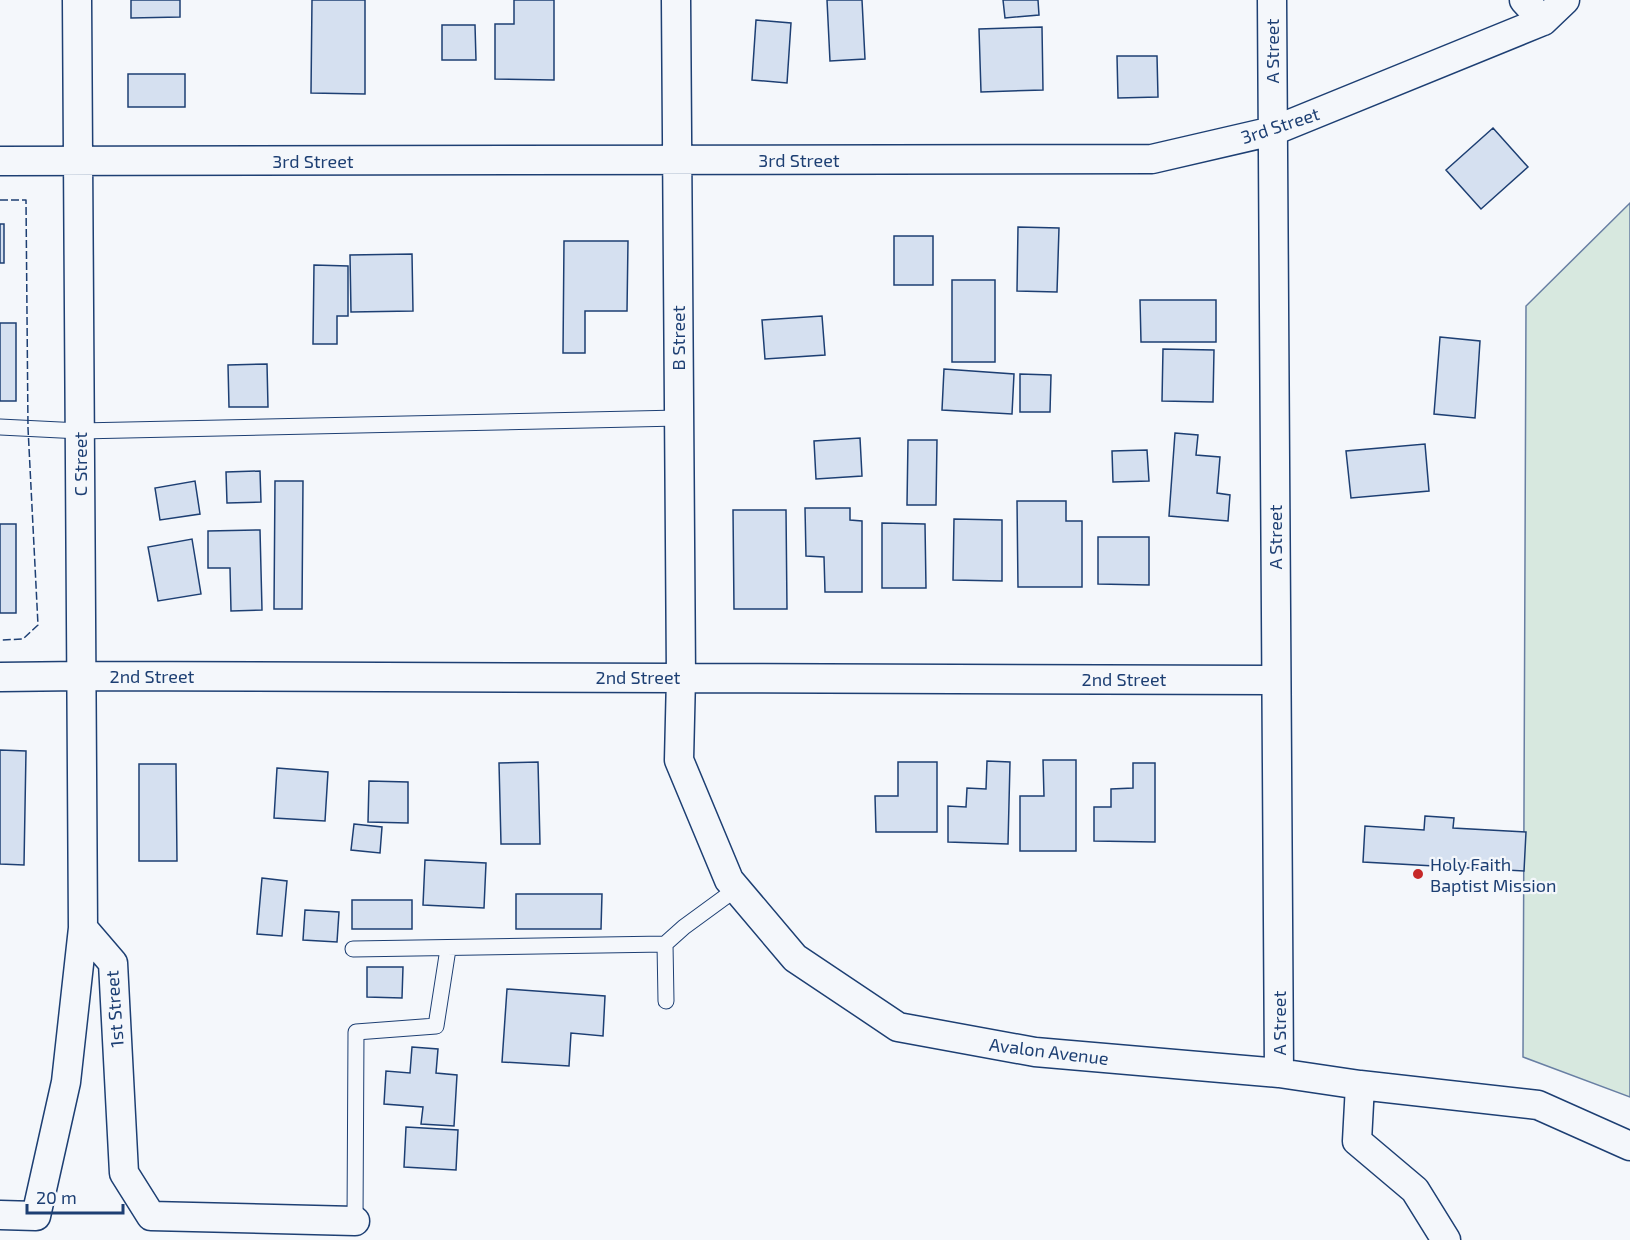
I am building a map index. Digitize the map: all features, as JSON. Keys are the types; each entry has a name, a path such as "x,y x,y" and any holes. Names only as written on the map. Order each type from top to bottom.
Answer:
{"street":[{"name":"C Street","path":"77,0 83,928"},
{"name":"B Street","path":"676,0 681,677"},
{"name":"A Street","path":"1272,0 1279,1073"},
{"path":"1524,0 1543,21"},
{"name":"3rd Street","path":"0,161 1152,159 1273,131 1543,21 1565,0"},
{"name":"2nd Street","path":"0,677 1276,680"},
{"name":"Avalon Avenue","path":"681,677 679,760 729,880 795,958 898,1027 1035,1052 1279,1073 1538,1106 1630,1146"},
{"name":"1st Street","path":"0,1215 36,1216 66,1082 83,928"},
{"name":"1st Street","path":"83,928 112,963 124,1173 151,1216 355,1221"},
{"path":"1360,1085 1357,1141 1415,1190 1446,1240"}],"lane":[{"path":"0,426 80,431 679,418"},
{"path":"353,949 665,944 684,927 736,889"},
{"path":"665,944 666,1001"},
{"path":"355,1221 356,1032 436,1026 448,948"}],"shaded area":[{"path":"1630,203 1630,1097 1523,1057 1526,306"}],"building":[{"path":"131,0 180,0 180,17 131,18"},
{"path":"312,0 365,0 365,94 311,93"},
{"path":"514,0 554,0 554,80 495,79 495,24 514,24"},
{"path":"827,0 862,0 865,59 830,61"},
{"path":"1003,0 1038,0 1039,15 1005,18"},
{"path":"756,20 791,23 787,83 752,80"},
{"path":"442,25 475,25 476,60 442,60"},
{"path":"1042,27 1043,90 981,92 979,29"},
{"path":"1117,56 1157,56 1158,97 1118,98"},
{"path":"128,74 185,74 185,107 128,107"},
{"path":"1493,128 1528,167 1481,209 1446,170"},
{"path":"0,224 4,224 4,263 0,263"},
{"path":"1018,227 1059,228 1057,292 1017,291"},
{"path":"894,236 933,236 933,285 894,285"},
{"path":"564,241 628,241 627,311 585,311 585,353 563,353"},
{"path":"412,254 413,311 351,312 350,255"},
{"path":"314,265 348,266 348,316 337,316 337,344 313,344"},
{"path":"952,280 995,280 995,362 952,362"},
{"path":"1140,300 1216,300 1216,342 1141,342"},
{"path":"822,316 825,355 765,359 762,320"},
{"path":"0,323 16,323 16,401 0,401"},
{"path":"1440,337 1480,341 1475,418 1434,414"},
{"path":"1163,349 1214,350 1213,402 1162,401"},
{"path":"267,364 268,407 229,407 228,365"},
{"path":"944,369 1014,374 1012,414 942,410"},
{"path":"1020,374 1051,375 1050,412 1020,412"},
{"path":"1175,433 1198,435 1196,455 1220,457 1217,493 1230,495 1228,521 1169,516"},
{"path":"860,438 862,476 816,479 814,441"},
{"path":"908,440 937,440 936,505 907,505"},
{"path":"1425,444 1429,491 1351,498 1346,451"},
{"path":"1147,450 1149,481 1113,482 1112,451"},
{"path":"260,471 261,502 227,503 226,472"},
{"path":"195,481 200,514 160,520 155,488"},
{"path":"275,481 303,481 302,609 274,609"},
{"path":"1017,501 1066,501 1066,521 1082,521 1082,587 1018,587"},
{"path":"805,508 850,508 850,520 862,521 862,592 825,592 824,557 806,556"},
{"path":"733,510 786,510 787,609 734,609"},
{"path":"954,519 1002,520 1002,581 953,580"},
{"path":"882,523 925,524 926,588 882,588"},
{"path":"0,524 16,524 16,613 0,613"},
{"path":"260,530 262,610 231,611 230,568 208,568 208,531"},
{"path":"1098,537 1149,537 1149,585 1098,584"},
{"path":"192,539 201,594 158,601 148,547"},
{"path":"0,750 26,751 24,865 0,864"},
{"path":"1043,760 1076,760 1076,851 1020,851 1020,796 1044,796"},
{"path":"987,761 1010,762 1008,844 948,842 948,806 966,807 967,788 986,789"},
{"path":"538,762 540,844 501,844 499,763"},
{"path":"898,762 937,762 937,832 876,832 875,796 898,796"},
{"path":"1133,763 1155,763 1155,842 1094,841 1094,807 1111,807 1111,789 1133,788"},
{"path":"139,764 176,764 177,861 139,861"},
{"path":"277,768 328,772 325,821 274,818"},
{"path":"369,781 408,782 408,823 368,822"},
{"path":"1425,816 1454,818 1453,828 1526,832 1524,871 1363,862 1365,826 1424,830"},
{"path":"354,824 382,827 380,853 351,850"},
{"path":"425,860 486,863 484,908 423,905"},
{"path":"262,878 287,881 282,936 257,934"},
{"path":"516,894 602,894 601,929 516,929"},
{"path":"352,900 412,900 412,929 352,929"},
{"path":"305,910 339,912 337,942 303,940"},
{"path":"367,967 403,967 402,998 367,997"},
{"path":"507,989 605,996 603,1036 571,1033 569,1066 502,1062"},
{"path":"412,1047 438,1049 436,1073 457,1075 454,1126 421,1124 423,1107 384,1104 386,1071 410,1073"},
{"path":"406,1127 458,1130 456,1170 404,1167"}],"fence":[{"path":"0,200 26,200 28,428 38,625 23,639 0,640"}],"place":[{"name":"Holy Faith Baptist Mission","path":"1418,874"}]}
